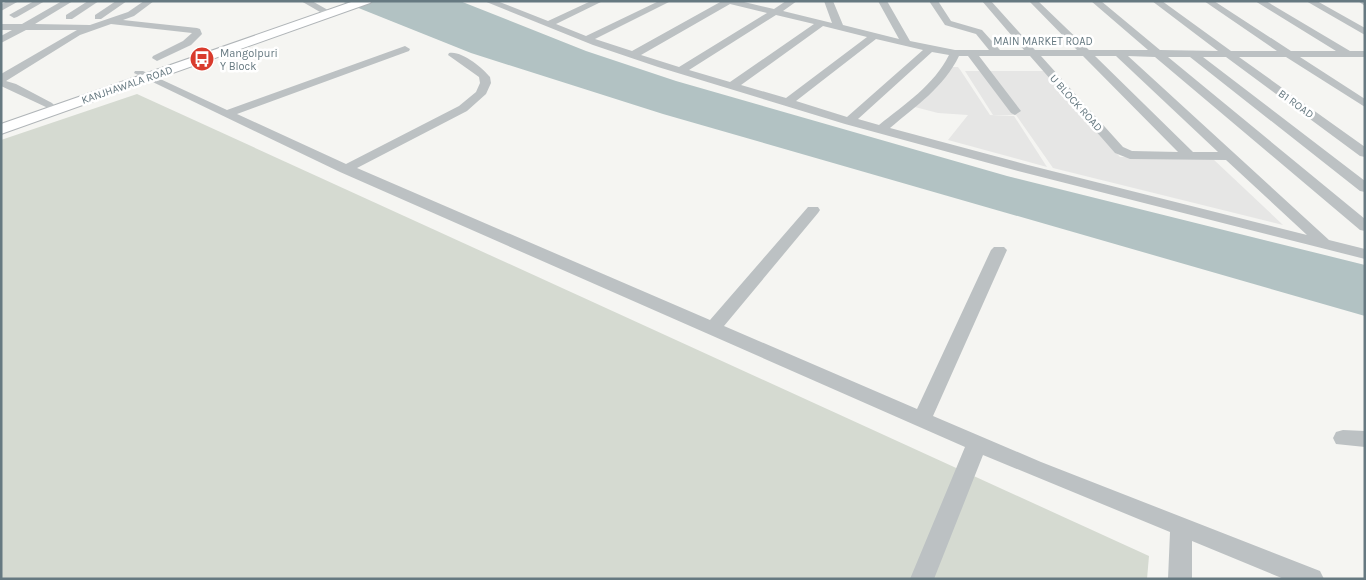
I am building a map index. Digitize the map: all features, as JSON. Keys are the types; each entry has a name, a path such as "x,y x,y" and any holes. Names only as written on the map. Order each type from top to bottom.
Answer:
{"main road":[{"name":"KANJHAWALA ROAD","path":"1,129 346,4 366,1"},
{"name":"KANJHAWALA ROAD","path":"1,120 143,76"}],"street":[{"path":"1,8 15,1"},
{"path":"14,15 41,1"},
{"path":"1,40 69,1"},
{"path":"69,16 95,1"},
{"path":"98,17 123,1"},
{"path":"1,27 91,26 125,17 150,1"},
{"path":"305,1 326,12"},
{"path":"488,1 587,39 680,71 849,121 1023,168 1365,254"},
{"path":"506,8 522,1"},
{"path":"548,24 598,1"},
{"path":"587,39 667,1"},
{"path":"633,55 728,1"},
{"name":"MAIN MARKET ROAD","path":"728,1 907,44 955,53 1365,54"},
{"path":"680,71 793,1"},
{"path":"799,1 805,20"},
{"path":"828,1 839,28"},
{"path":"882,1 907,44"},
{"path":"933,1 948,23 979,32 997,54"},
{"name":"U BLOCK ROAD","path":"986,1 1119,150 1130,155 1228,156"},
{"path":"1033,1 1190,156"},
{"path":"1095,1 1365,227"},
{"name":"B1 ROAD","path":"1156,1 1365,153"},
{"path":"1208,1 1365,104"},
{"path":"1259,1 1365,64"},
{"path":"1310,1 1365,32"},
{"path":"43,16 125,17"},
{"path":"111,22 197,31 197,34 187,43 157,58"},
{"path":"732,86 820,24"},
{"path":"1,78 91,26"},
{"path":"786,102 874,36"},
{"path":"226,114 405,49"},
{"path":"849,121 930,49"},
{"path":"882,130 931,86 947,69 955,53"},
{"path":"971,53 1015,111"},
{"path":"1119,54 1325,244"},
{"path":"1193,54 1365,188"},
{"path":"345,169 458,112 479,96 486,83 485,77 452,55"},
{"path":"143,76 345,169 977,443 1312,579"},
{"path":"1,83 12,86 48,105"},
{"path":"712,328 813,210"},
{"path":"922,419 999,250"},
{"path":"1343,438 1365,439"},
{"path":"922,579 977,443"},
{"path":"1180,579 1181,526"}],"shaded area":[{"path":"341,1 460,1 586,51 676,81 1007,176 1365,265 1365,316 663,114 471,53"},
{"path":"948,67 958,67 990,115 1014,116 1047,167 948,140 968,115 938,113 911,106"},
{"path":"965,71 1044,71 1120,157 1212,158 1283,225 1053,168 1016,115 993,115"},
{"path":"137,94 1149,556 1147,579 1,579 1,140"}],"place":[{"name":"Mangolpuri Y Block","path":"202,59"}]}
